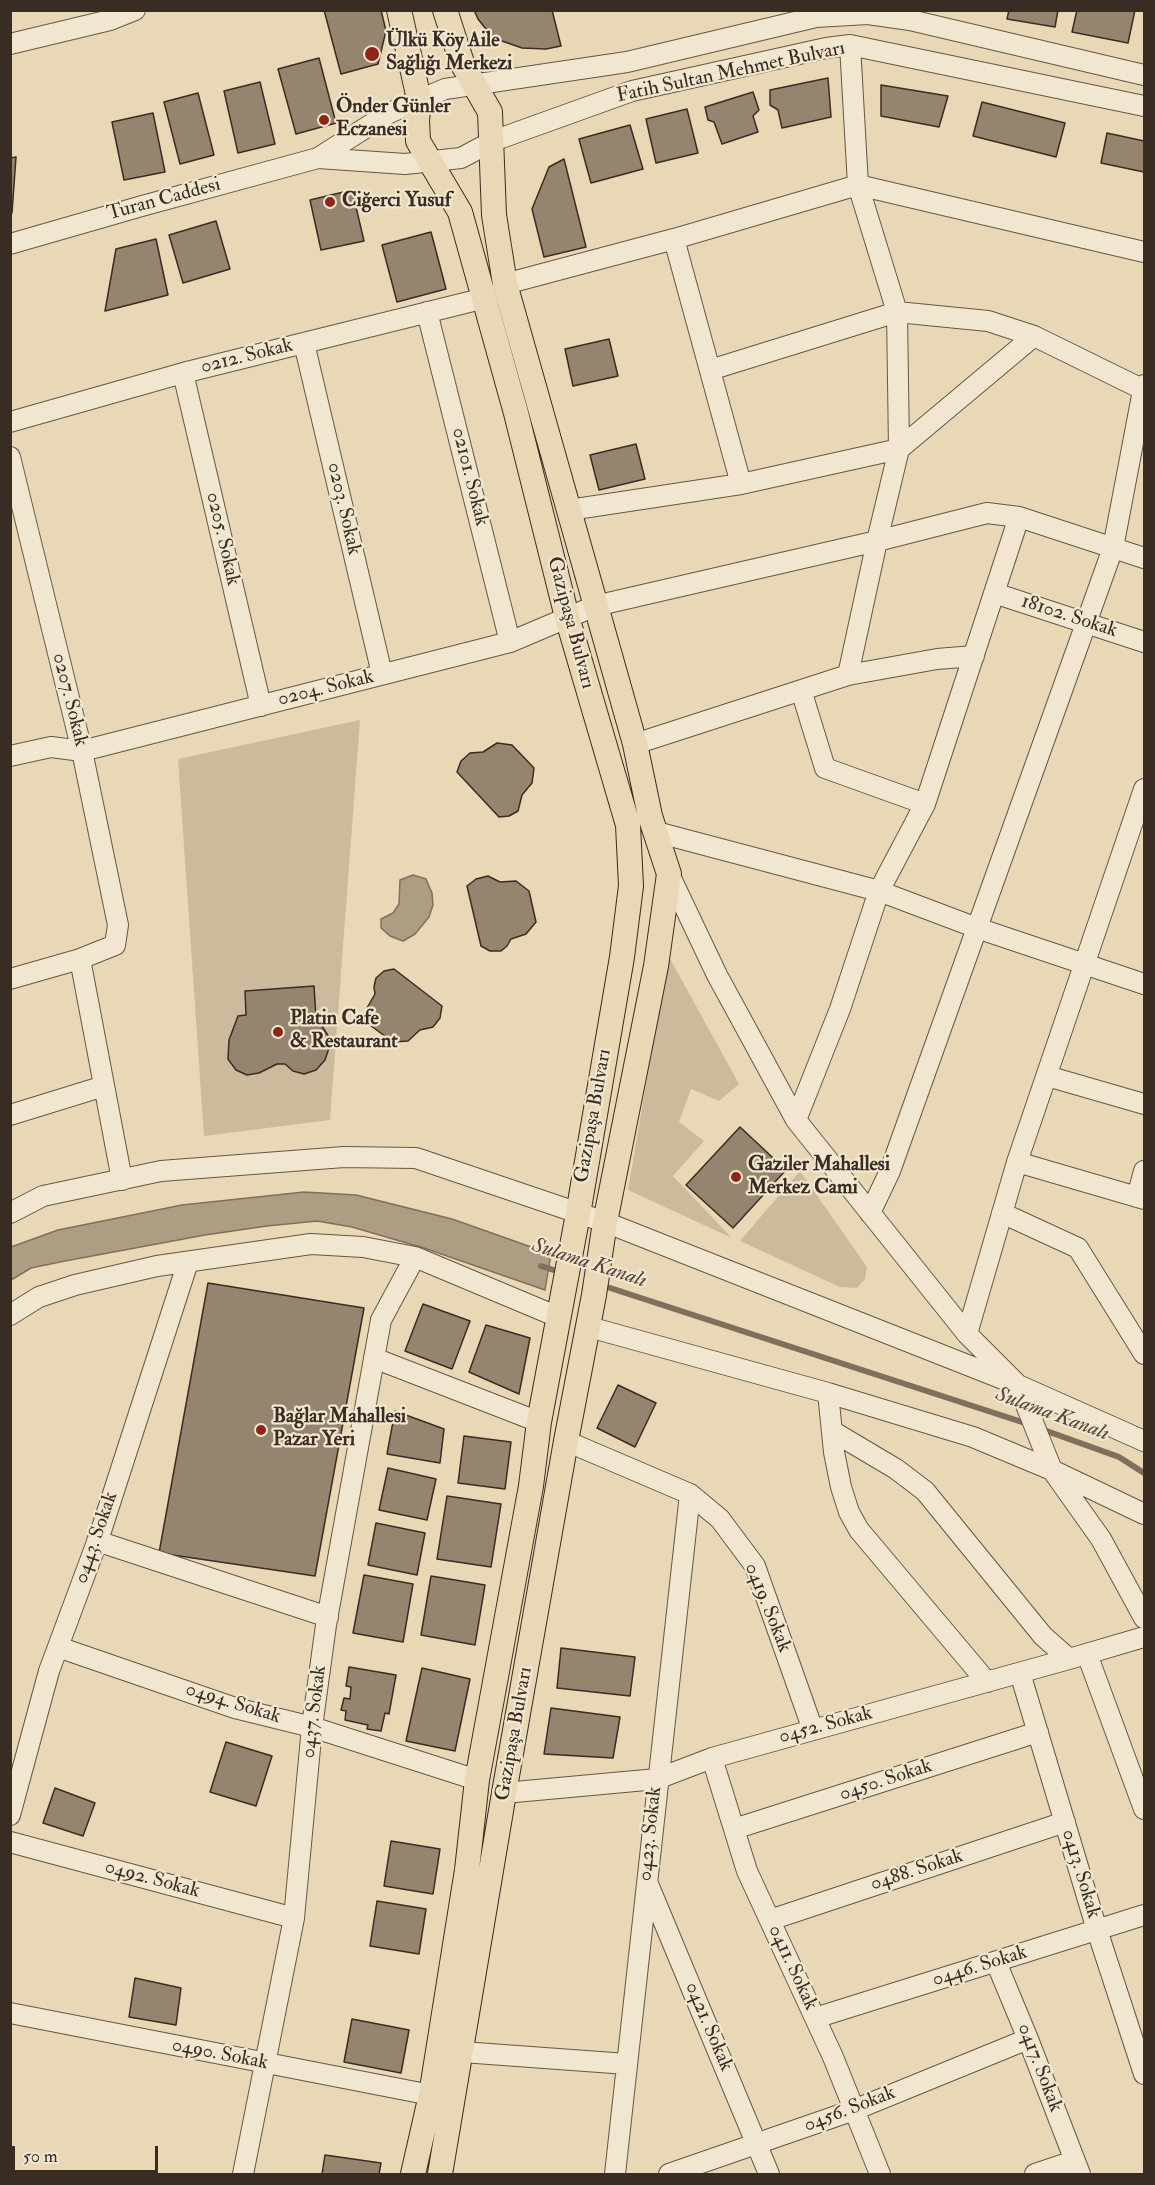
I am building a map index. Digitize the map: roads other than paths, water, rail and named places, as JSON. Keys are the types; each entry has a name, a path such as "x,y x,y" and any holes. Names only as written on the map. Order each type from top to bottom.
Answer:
{"main road":[{"name":"Gazipaşa Bulvarı","path":"399,10 419,99 418,141 460,212 485,298 567,617 628,825 631,886 622,957 578,1214 559,1308 539,1422 531,1486 477,1780 468,1870 431,2095 413,2175"},
{"name":"Gazipaşa Bulvarı","path":"440,2175 504,1793 566,1441 589,1327 605,1222 656,966 669,874 650,816 635,744 505,284 495,216 490,112 462,63 445,10"}],"street":[{"path":"10,45 109,15 135,10"},
{"name":"Fatih Sultan Mehmet Bulvarı","path":"318,158 389,113 445,89 627,62 816,17 853,13 910,20 1144,75"},
{"path":"848,675 898,449 897,312 858,185 850,45"},
{"name":"Fatih Sultan Mehmet Bulvarı","path":"318,158 405,164 461,158 493,141 632,91 826,48 850,45 1144,106"},
{"name":"Turan Caddesi","path":"10,244 318,158"},
{"path":"505,284 674,239 858,185 1144,252"},
{"path":"674,239 741,484"},
{"name":"0212. Sokak","path":"10,422 183,373 485,298"},
{"name":"02101. Sokak","path":"427,312 510,642"},
{"path":"710,370 897,312 988,321 1034,336 1144,388 1113,548 890,1171 870,1213"},
{"path":"569,510 741,484 898,449 1034,336"},
{"name":"0203. Sokak","path":"304,343 382,674"},
{"name":"0205. Sokak","path":"183,373 261,706"},
{"name":"0207. Sokak","path":"10,457 82,751 118,925 116,945 80,959"},
{"name":"0204. Sokak","path":"82,751 510,642 595,606 987,513 1019,517 1144,558"},
{"path":"796,1120 840,1009 879,891 925,804 1019,517"},
{"name":"18102. Sokak","path":"994,592 1144,642"},
{"path":"635,744 848,675 938,659 974,656"},
{"path":"801,690 825,768 925,804"},
{"path":"10,756 51,747 82,751"},
{"path":"967,1334 1017,1161 1144,789"},
{"path":"656,832 879,891 1144,984"},
{"path":"669,874 717,975 796,1120 967,1334 1018,1385 1052,1470 1101,1539 1144,1618"},
{"path":"10,979 80,959 122,1180"},
{"path":"1047,1076 1144,1104"},
{"path":"10,1115 104,1086"},
{"path":"10,1213 43,1196 161,1172 344,1157 416,1158 605,1222 1018,1385 1144,1441"},
{"path":"1017,1161 1141,1198 1144,1171"},
{"path":"1002,1213 1078,1248 1144,1354"},
{"path":"10,1315 39,1298 75,1286 157,1266 311,1244 363,1247 415,1257 559,1308"},
{"name":"0437. Sokak","path":"243,2175 294,1918 312,1727 328,1617 381,1320 415,1257"},
{"name":"0443. Sokak","path":"10,1815 49,1671 97,1541 188,1262"},
{"path":"589,1327 828,1393 973,1437 1052,1470 1144,1514"},
{"path":"374,1358 539,1422"},
{"path":"828,1393 841,1487 849,1512 859,1530 987,1682"},
{"path":"832,1431 896,1469 925,1491 1042,1636 1078,1657 1144,1809"},
{"name":"0419. Sokak","path":"566,1441 690,1494 720,1519 754,1566 813,1730"},
{"name":"0423. Sokak","path":"615,2175 690,1494"},
{"path":"97,1541 328,1617"},
{"name":"0452. Sokak","path":"504,1793 657,1779 712,1758 1078,1657 1144,1636"},
{"name":"0494. Sokak","path":"58,1647 235,1708 312,1727 477,1780"},
{"name":"0413. Sokak","path":"1020,1673 1097,1930 1144,2074"},
{"name":"0450. Sokak","path":"734,1829 1038,1732"},
{"name":"0411. Sokak","path":"712,1758 747,1871 815,2018 880,2175"},
{"name":"0488. Sokak","path":"770,1920 1065,1822"},
{"name":"0492. Sokak","path":"10,1842 294,1918"},
{"name":"0421. Sokak","path":"646,1880 769,2175"},
{"name":"0446. Sokak","path":"815,2018 1144,1915"},
{"name":"0417. Sokak","path":"996,1962 1077,2168"},
{"name":"0490. Sokak","path":"10,2013 431,2095"},
{"name":"0456. Sokak","path":"669,2175 854,2110 1028,2039"},
{"path":"462,2052 627,2064"},
{"path":"1035,2175 1077,2168"}],"waterway":[{"name":"Sulama Kanalı","path":"541,1266 563,1273"},
{"name":"Sulama Kanalı","path":"601,1285 1028,1424"},
{"name":"Sulama Kanalı","path":"1041,1429 1119,1457 1144,1473"}],"place":[{"name":"Ülkü Köy Aile Sağlığı Merkezi","path":"372,54"},
{"name":"Önder Günler Eczanesi","path":"324,120"},
{"name":"Ciğerci Yusuf","path":"330,202"},
{"name":"Platin Cafe & Restaurant","path":"278,1032"},
{"name":"Gaziler Mahallesi Merkez Cami","path":"736,1177"},
{"name":"Bağlar Mahallesi Pazar Yeri","path":"261,1430"}]}
